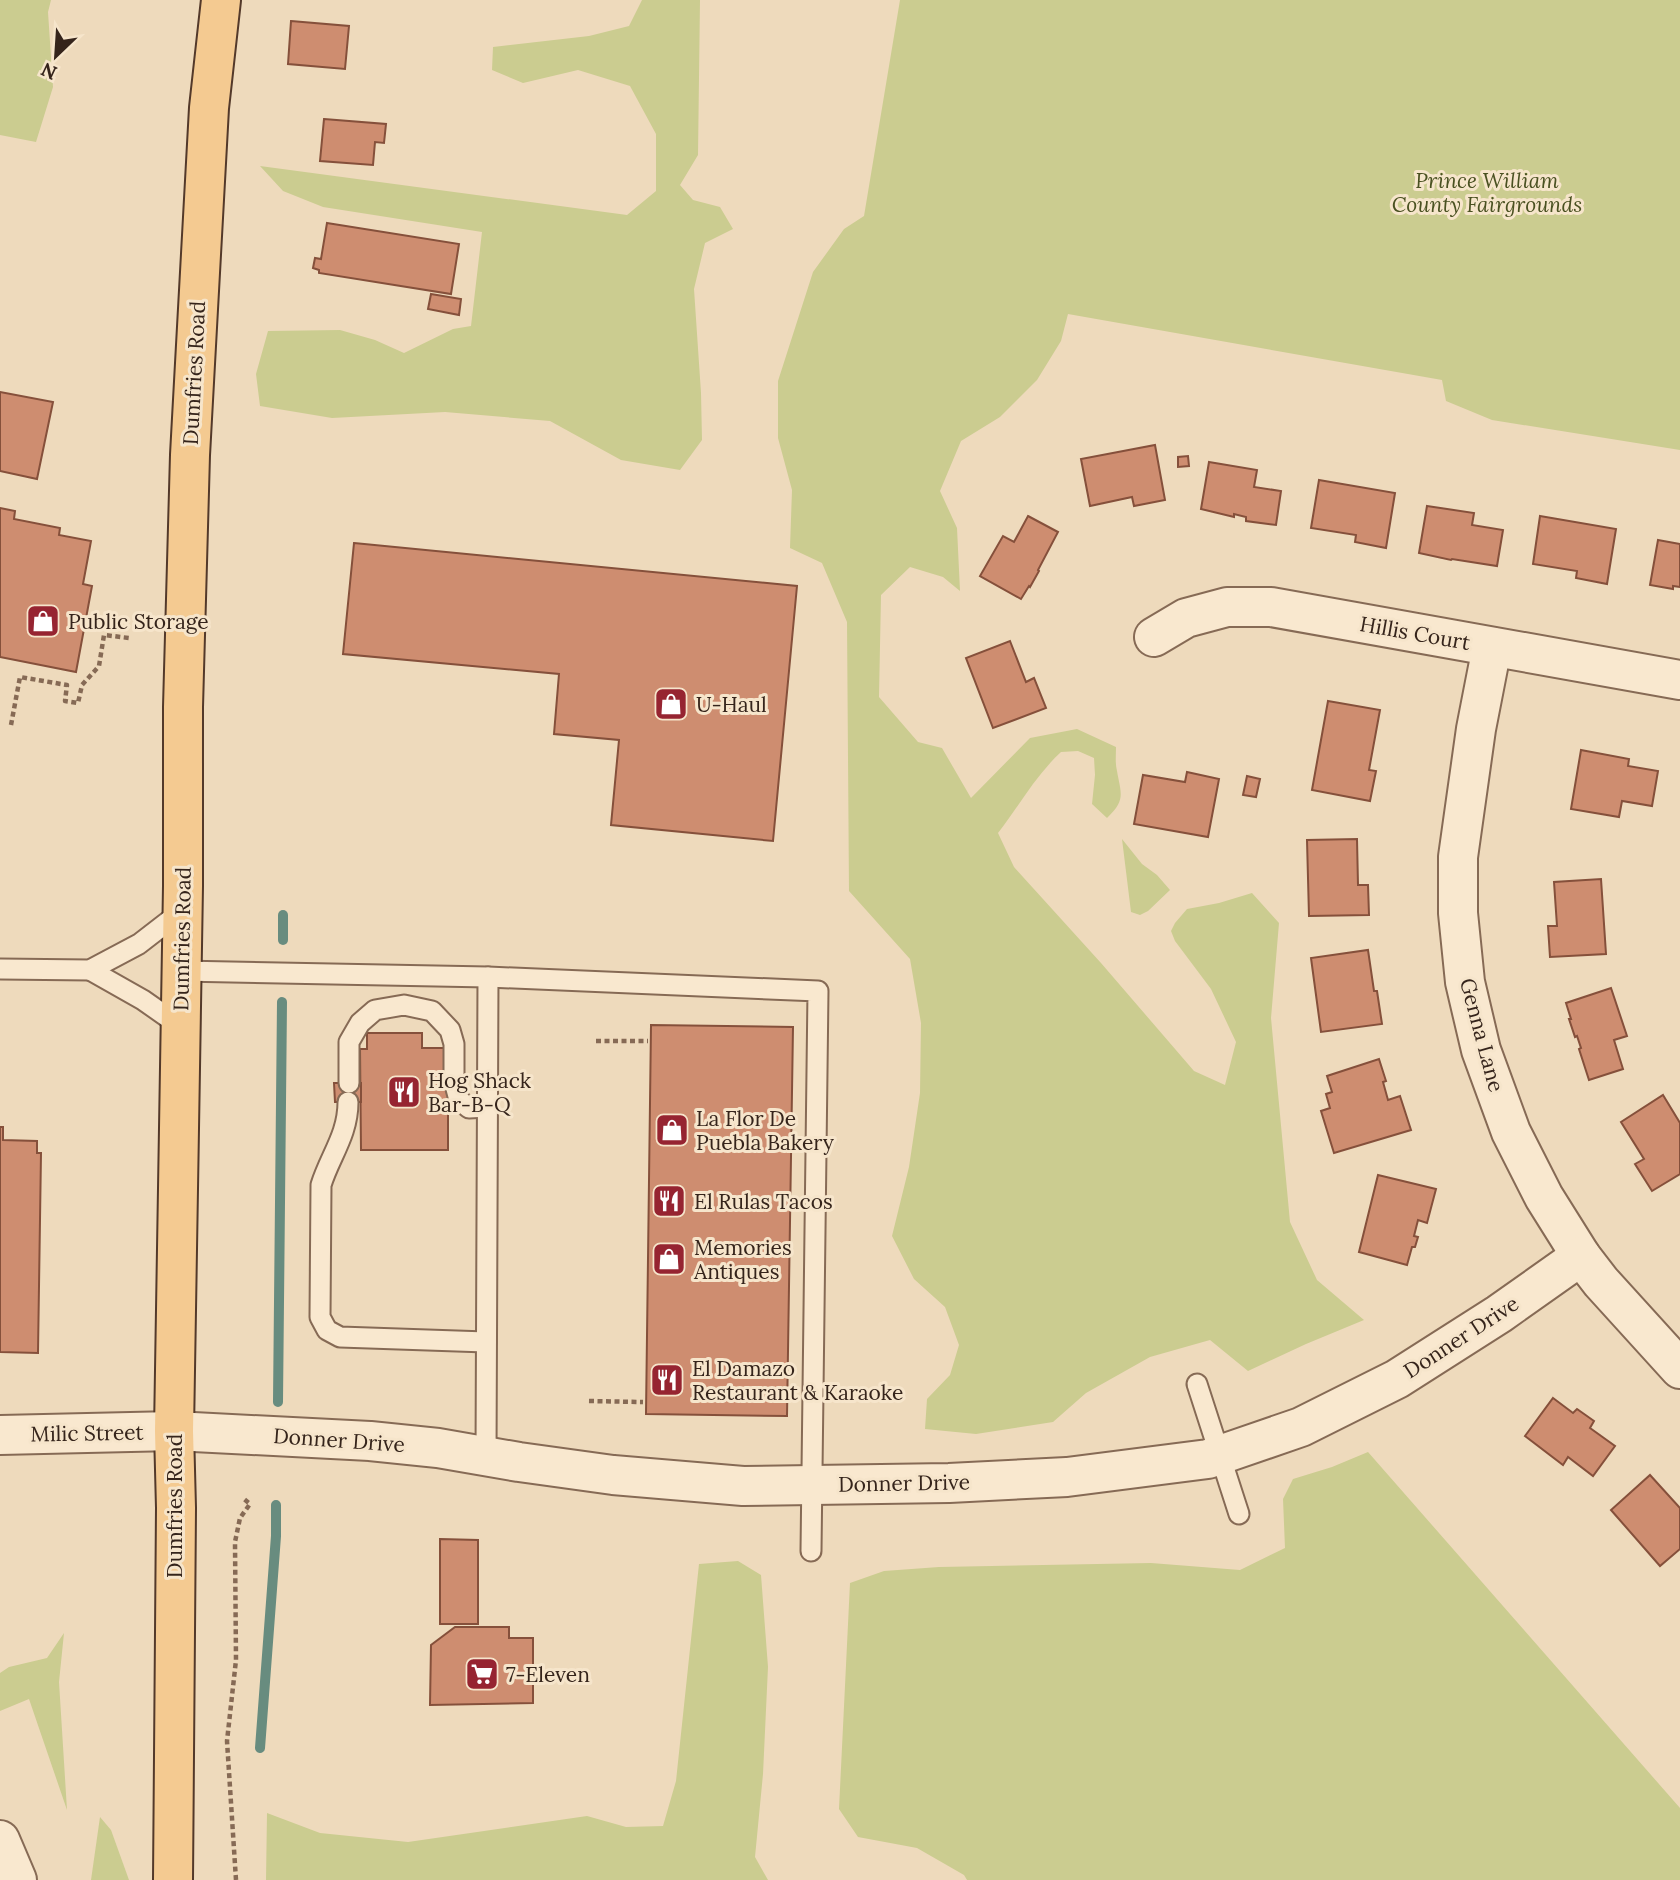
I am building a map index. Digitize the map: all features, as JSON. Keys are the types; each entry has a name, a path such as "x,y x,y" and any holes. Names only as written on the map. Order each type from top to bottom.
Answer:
{"main road":[{"name":"Dumfries Road","path":"173,1880 176,1508 174,1431 183,910 183,707 190,455 209,108 220,0"}],"street":[{"name":"Hillis Court","path":"1154,637 1186,618 1227,607 1271,607 1680,680"},
{"name":"Genna Lane","path":"1492,647 1476,729 1458,857 1458,913 1465,982 1481,1050 1511,1132 1544,1197 1581,1256 1601,1282 1680,1369"},
{"name":"Donner Drive","path":"174,1431 378,1441 645,1478 743,1486 949,1483 1067,1477 1208,1459 1301,1427 1397,1379 1499,1314 1581,1256"},
{"name":"Milic Street","path":"0,1436 174,1431"},
{"path":"0,1840 17,1880"}],"lane":[{"path":"0,969 90,970 139,944 183,910"},
{"path":"90,970 150,1004 180,1026"},
{"path":"181,971 488,977 818,991 811,1551"},
{"path":"486,1456 488,977"},
{"path":"486,1342 340,1337 327,1330 320,1317 321,1185 348,1118 349,1042 360,1023 375,1010 404,1005 432,1011 450,1030 454,1044 454,1081 459,1100 469,1108 487,1107"},
{"path":"1197,1384 1240,1514"}],"path":[{"path":"11,724 20,677 67,685 65,701 78,703 82,685 100,666 104,635 129,638"},
{"path":"596,1041 648,1041"},
{"path":"589,1401 643,1402"},
{"path":"236,1880 228,1741 236,1660 235,1542 240,1518 250,1504 244,1499"}],"green space":[{"path":"0,0 51,0 48,12 53,87 36,142 0,135"},
{"path":"642,0 700,0 698,155 680,185 693,200 720,207 733,229 705,243 694,289 702,440 680,470 621,460 550,421 445,412 332,418 260,406 256,374 268,331 340,330 375,340 404,353 453,329 471,326 482,232 323,207 283,191 260,166 627,215 656,191 656,134 630,86 578,70 523,83 492,70 493,47 589,36 629,26"},
{"name":"Prince William County Fairgrounds","path":"900,0 1680,0 1680,450 1492,420 1446,401 1442,380 1068,314 1061,341 1037,380 1000,417 961,441 940,491 957,528 960,591 943,577 910,567 881,595 879,697 918,742 942,748 971,798 1030,738 1077,729 1116,747 1121,796 1107,818 1092,804 1094,758 1078,751 1061,752 998,833 1014,867 1194,1071 1225,1085 1236,1042 1211,989 1175,941 1171,931 1187,909 1252,893 1279,923 1271,1018 1290,1222 1317,1280 1364,1320 1248,1371 1210,1340 1150,1357 1086,1393 1053,1422 976,1434 925,1429 927,1399 950,1375 959,1345 945,1307 914,1279 892,1236 909,1167 920,1093 921,1023 910,959 849,891 847,622 822,563 790,548 792,490 778,438 778,381 813,272 844,229 864,216"},
{"path":"1122,839 1142,864 1157,875 1170,890 1140,915 1131,912"},
{"path":"1368,1452 1680,1808 1680,1880 967,1880 964,1875 917,1848 858,1837 839,1809 850,1583 884,1571 939,1567 1151,1563 1240,1570 1285,1548 1283,1499 1293,1479"},
{"path":"738,1561 761,1575 768,1667 763,1774 755,1857 768,1880 266,1880 267,1813 320,1833 408,1842 587,1816 626,1827 663,1826 676,1781 699,1564"},
{"path":"64,1633 59,1682 67,1810 29,1699 0,1711 0,1673 9,1667 47,1658"},
{"path":"100,1817 111,1830 129,1880 91,1880"}],"building":[{"path":"291,21 349,26 345,69 288,64"},
{"path":"324,119 386,124 384,143 375,142 373,165 320,161"},
{"path":"327,223 459,244 451,294 319,273 319,270 313,268 315,258 321,259"},
{"path":"431,294 461,299 459,315 428,309"},
{"path":"0,392 53,402 37,479 0,471"},
{"path":"1155,445 1165,500 1134,506 1132,497 1090,506 1081,459"},
{"path":"1188,456 1189,466 1178,467 1178,457"},
{"path":"1209,462 1257,470 1254,487 1281,491 1276,525 1246,521 1246,517 1234,514 1234,517 1201,509"},
{"path":"1319,480 1395,493 1386,548 1355,542 1356,535 1311,528"},
{"path":"1427,506 1474,513 1472,525 1503,530 1497,566 1419,553"},
{"name":"Public Storage","path":"0,508 15,511 14,519 60,528 59,535 91,541 83,584 92,586 76,672 0,657"},
{"path":"1028,516 1058,532 1039,571 1021,599 980,576 1003,536 1014,542"},
{"path":"1540,516 1616,529 1607,584 1576,578 1577,571 1533,564"},
{"path":"1658,540 1680,544 1680,587 1673,586 1673,589 1650,585"},
{"name":"U-Haul","path":"354,543 797,586 773,841 611,825 619,740 554,734 559,674 343,654"},
{"path":"1010,641 1026,682 1034,678 1046,708 993,728 966,658"},
{"path":"1328,701 1380,710 1369,770 1376,771 1370,801 1312,790"},
{"path":"1581,750 1629,759 1628,766 1658,771 1652,806 1622,801 1619,817 1571,809"},
{"path":"1187,772 1219,779 1208,837 1134,824 1143,775 1185,782"},
{"path":"1247,776 1260,779 1256,797 1243,795"},
{"path":"1357,839 1358,885 1368,885 1369,915 1309,916 1307,840"},
{"path":"1601,879 1606,954 1550,957 1548,926 1557,926 1554,882"},
{"path":"1368,950 1382,1024 1321,1032 1311,958"},
{"path":"1611,988 1627,1036 1614,1040 1623,1069 1589,1080 1566,1003"},
{"path":"651,1025 793,1027 787,1416 646,1414"},
{"name":"Hog Shack Bar-B-Q","path":"367,1033 422,1033 422,1048 448,1048 448,1150 361,1150 360,1049 367,1049"},
{"path":"1379,1059 1386,1081 1383,1082 1388,1100 1400,1096 1411,1130 1334,1153 1321,1111 1330,1108 1326,1094 1332,1092 1327,1076"},
{"path":"334,1083 361,1083 361,1102 335,1102"},
{"path":"1663,1095 1680,1123 1680,1174 1652,1191 1635,1164 1644,1159 1621,1122"},
{"path":"0,1127 3,1127 3,1140 37,1141 37,1153 41,1153 38,1353 0,1352"},
{"path":"1378,1175 1436,1189 1427,1223 1418,1220 1414,1236 1418,1237 1407,1265 1359,1252"},
{"path":"1553,1398 1573,1413 1577,1409 1594,1421 1590,1428 1615,1446 1593,1476 1568,1457 1563,1465 1525,1436"},
{"path":"1650,1475 1680,1508 1680,1549 1660,1566 1611,1510"},
{"name":"7-Eleven","path":"440,1539 478,1540 478,1624 440,1624"},
{"name":"7-Eleven","path":"455,1627 509,1627 509,1638 533,1638 533,1703 430,1705 431,1645"}],"waterway":[{"path":"283,915 283,940"},
{"path":"278,1402 282,1002"},
{"path":"260,1748 276,1505"}],"place":[{"name":"Public Storage","path":"43,621"},
{"name":"U-Haul","path":"671,704"},
{"name":"Hog Shack Bar-B-Q","path":"404,1092"},
{"name":"La Flor De Puebla Bakery","path":"672,1130"},
{"name":"El Rulas Tacos","path":"669,1201"},
{"name":"Memories Antiques","path":"669,1259"},
{"name":"El Damazo Restaurant & Karaoke","path":"667,1380"},
{"name":"7-Eleven","path":"482,1674"}]}
